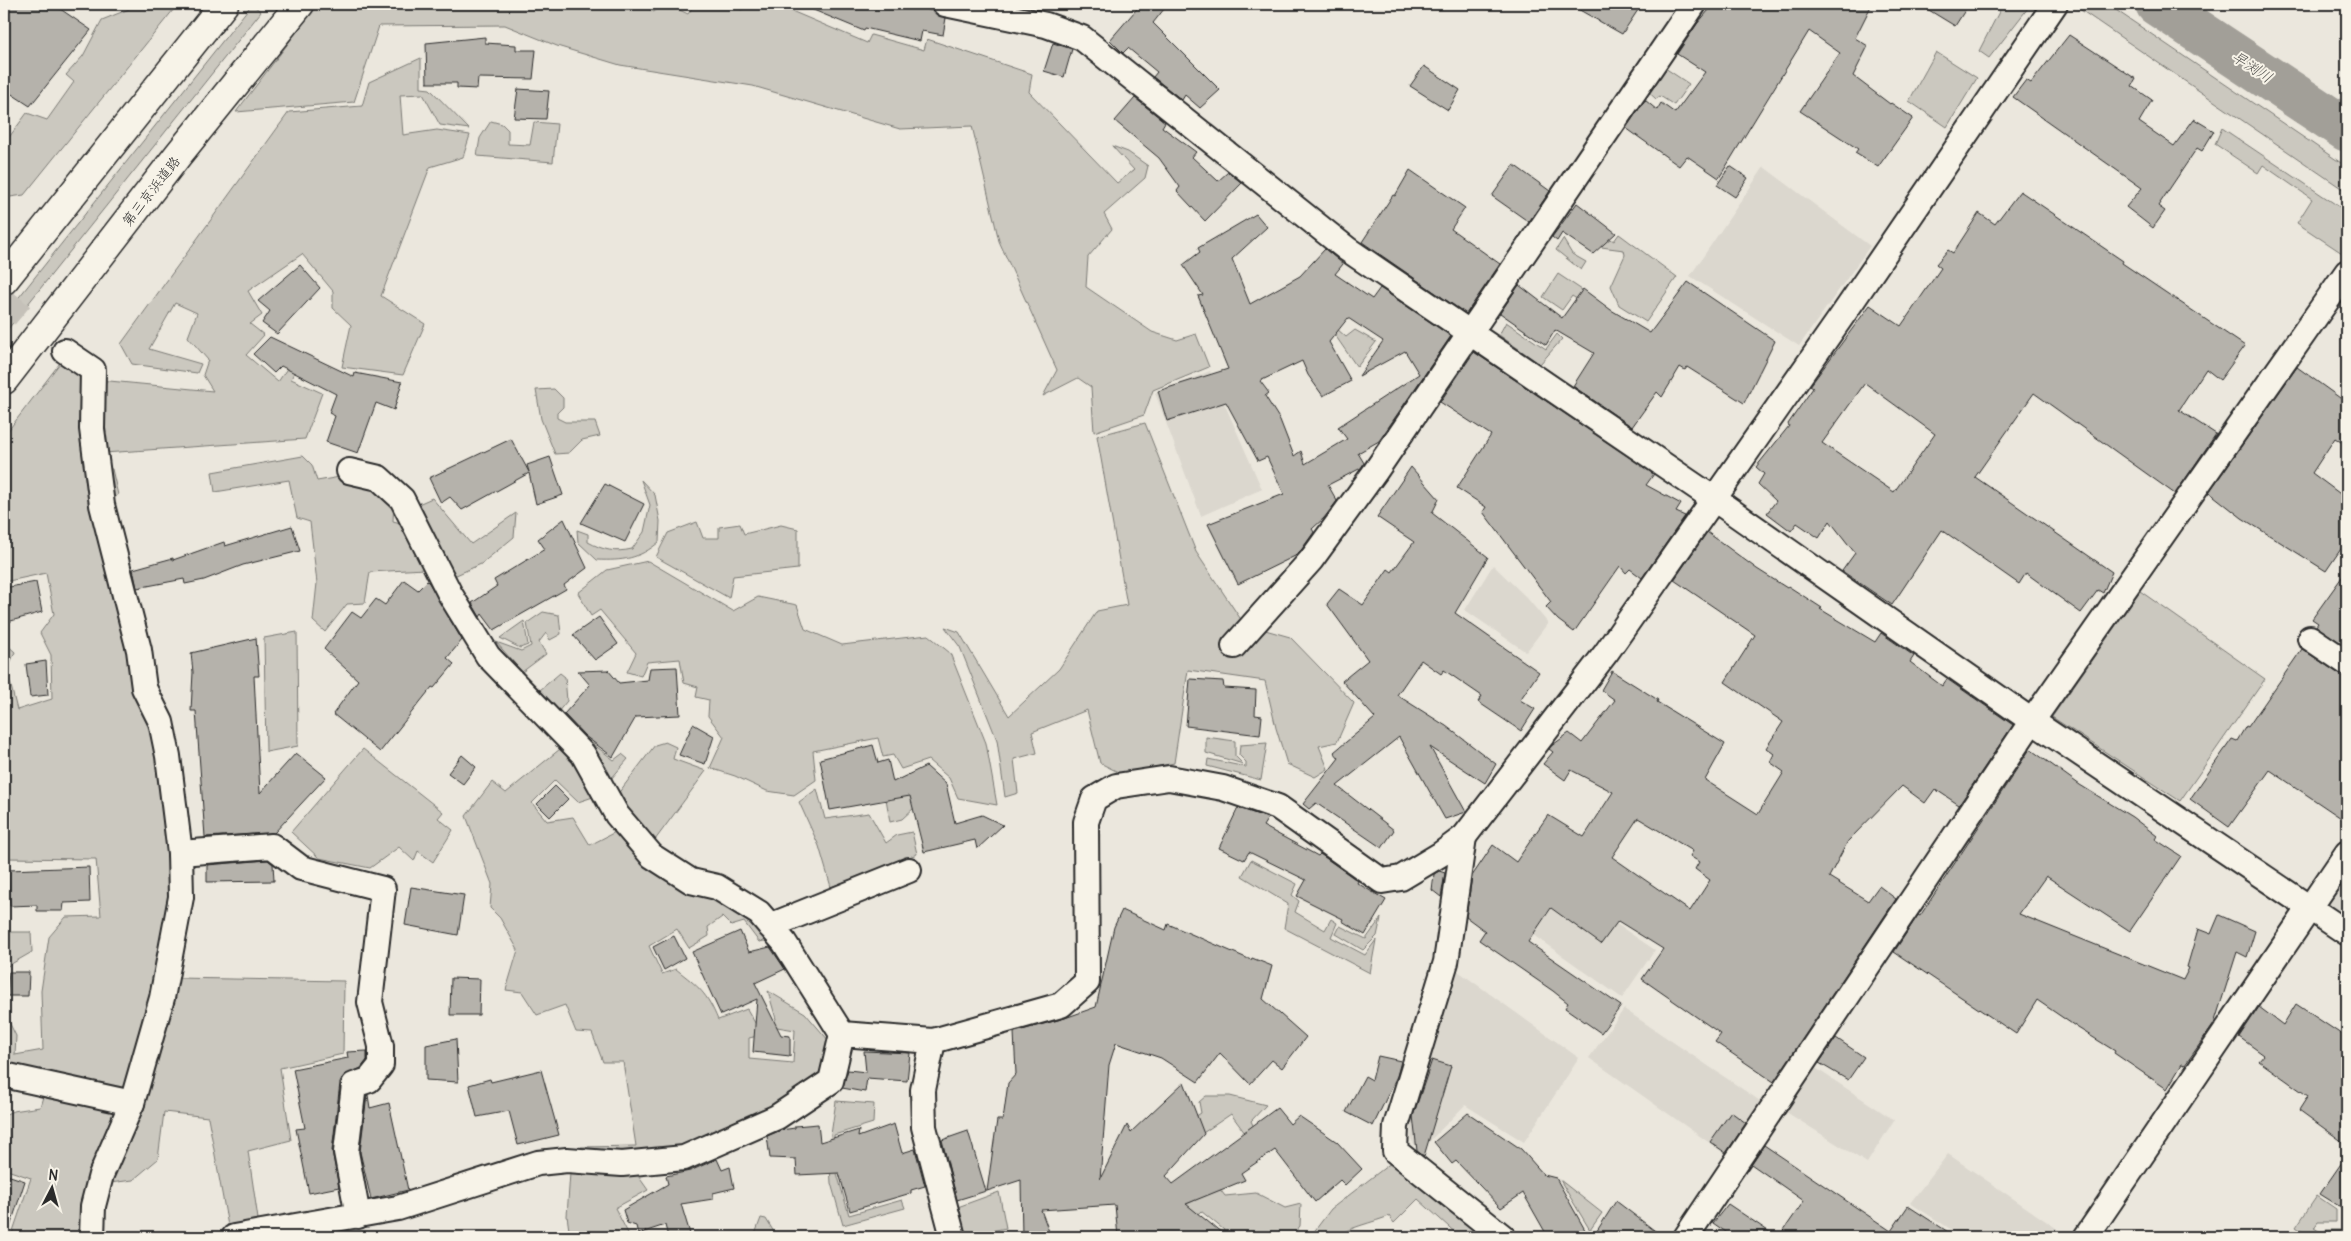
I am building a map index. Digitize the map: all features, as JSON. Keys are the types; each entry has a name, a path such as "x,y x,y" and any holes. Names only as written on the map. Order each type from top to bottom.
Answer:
{"highway":[{"path":"4,280 224,4"},
{"name":"第三京浜道路","path":"4,380 178,155 300,4"}],"street":[{"path":"945,4 1046,25 1082,38 1347,249 1714,499 2032,721 2347,933"},
{"path":"1234,646 1311,560 1375,472 1694,4"},
{"path":"842,1034 933,1041 1061,1005 1087,982 1086,822 1094,799 1116,786 1169,778 1223,788 1278,807 1382,881 1401,878 1441,854 1464,836 1606,653 2054,5"},
{"path":"1686,1237 2032,721 2347,272"},
{"path":"64,351 93,370 92,430 102,505 139,650 144,688 162,731 168,756 180,853 181,897 162,998 132,1103 101,1175 93,1206 92,1237"},
{"path":"234,1237 398,1208 538,1162 567,1160 622,1164 684,1158 777,1117 830,1081 842,1034 784,942 758,913 718,888 691,881 652,856 617,815 583,754 488,656 450,594 402,499 379,478 349,471"},
{"path":"2310,638 2347,663"},
{"path":"1464,836 1446,962 1396,1126 1396,1151 1503,1237"},
{"path":"180,853 272,846 301,868 383,888 370,1002 382,1046 381,1065 369,1080 354,1085 346,1152 358,1216"},
{"path":"2086,1237 2347,853"},
{"path":"770,926 909,870"},
{"path":"933,1041 923,1090 924,1127 953,1237"},
{"path":"4,1075 132,1103"}],"shaded area":[{"path":"133,4 178,4 24,195 10,197 4,206 4,144 27,113 47,120 74,82 66,75 83,56 102,20 129,9"},
{"path":"252,4 261,12 4,334 4,316"},
{"path":"318,4 640,4 654,12 663,4 667,4 688,14 695,4 728,4 742,10 747,4 775,4 867,43 871,35 924,50 927,39 1032,74 1029,92 1117,183 1134,170 1112,146 1128,152 1148,166 1145,178 1104,214 1112,229 1088,257 1086,287 1152,332 1177,340 1196,334 1209,367 1153,390 1144,415 1094,432 1091,387 1078,378 1043,396 1057,370 999,241 972,126 900,129 753,86 620,65 557,46 505,25 379,26 354,102 236,112"},
{"path":"2003,4 2026,4 2028,8 1989,58 1979,51"},
{"path":"2080,4 2107,4 2347,167 2347,192 2078,8"},
{"path":"1936,52 1977,78 1947,127 1909,101"},
{"path":"421,58 421,88 430,89 469,129 440,125 423,94 400,95 403,135 437,130 470,135 463,157 430,167 381,296 425,324 403,375 342,367 351,325 333,308 333,291 302,254 248,291 262,315 250,324 264,335 246,355 278,382 294,358 299,362 291,379 322,393 305,439 104,453 99,380 213,391 203,375 208,360 188,337 197,313 175,303 149,349 201,364 197,373 132,364 121,344 289,112 362,106 369,82"},
{"path":"1662,66 1689,84 1674,105 1660,96 1656,99 1644,88"},
{"path":"491,121 502,124 508,130 508,144 530,145 534,122 557,124 553,162 477,156 480,138"},
{"path":"2222,128 2347,212 2347,252 2345,255 2297,223 2312,199 2263,165 2258,173 2215,144"},
{"path":"1764,167 1870,246 1799,346 1690,276"},
{"path":"1619,234 1677,277 1646,322 1619,305 1611,286 1625,255 1624,250 1601,247 1607,237 1614,241"},
{"path":"1563,239 1572,254 1586,262 1581,270 1556,250"},
{"path":"1558,274 1588,294 1583,303 1572,296 1562,310 1543,297"},
{"path":"1297,280 1326,319 1346,337 1355,330 1376,342 1357,367"},
{"path":"1506,322 1546,349 1557,334 1562,339 1540,364 1499,335"},
{"path":"63,359 86,374 93,467 112,469 118,495 98,511 149,657 175,898 127,1094 4,1068 4,1012 16,1036 15,1055 43,1050 41,991 49,937 66,917 101,916 96,859 4,858 4,642 15,652 7,670 17,710 52,699 51,655 40,633 54,614 46,573 4,582 4,436"},
{"path":"1210,371 1262,489 1201,516 1155,393"},
{"path":"554,389 563,398 563,407 557,413 557,418 565,422 595,422 600,436 582,440 569,453 555,454 541,419 536,390"},
{"path":"1145,423 1196,552 1244,624 1290,637 1354,703 1337,742 1319,746 1328,769 1315,777 1287,764 1265,681 1188,670 1174,763 1122,774 1100,763 1087,710 1032,732 1037,753 1014,759 1018,793 1005,797 997,740 960,647 945,627 959,632 1009,716 1059,669 1097,611 1127,605 1097,436"},
{"path":"303,456 312,465 317,481 340,477 345,483 376,482 394,500 393,521 408,525 425,569 370,572 365,603 347,604 325,632 313,621 317,583 310,522 297,518 289,480 215,492 212,472"},
{"path":"641,480 655,495 660,521 659,542 645,552 630,558 597,560 578,542 577,530 588,534 588,542 599,547 615,551 632,549 644,532 650,505"},
{"path":"432,498 471,544 516,513 514,537 481,564 454,576 416,505"},
{"path":"697,522 703,538 719,538 719,527 740,524 744,534 781,525 798,529 798,569 733,576 729,598 656,557 668,533"},
{"path":"648,561 733,611 758,597 797,605 805,629 842,645 928,635 950,653 986,743 997,805 958,798 949,778 928,760 901,769 893,755 883,757 878,738 813,751 816,780 794,795 767,791 735,776 710,768 724,737 708,716 709,700 696,697 698,687 684,683 680,659 647,662 641,676 627,672 636,653 600,610 591,616 578,593 607,570"},
{"path":"1493,565 1527,598 1548,623 1526,652 1465,610"},
{"path":"2140,591 2265,679 2180,801 2052,717"},
{"path":"543,612 559,615 561,634 550,640 546,633 539,642 546,654 522,672 496,642 521,651 531,646 527,623"},
{"path":"524,621 528,645 520,648 500,638"},
{"path":"297,632 298,746 266,752 264,638"},
{"path":"560,673 565,677 567,701 557,713 539,697 540,690"},
{"path":"602,709 606,714 593,744 614,760 622,754 628,759 611,779 578,732"},
{"path":"1206,737 1235,741 1235,756 1243,764 1206,753"},
{"path":"665,742 676,747 673,759 706,771 655,840 626,817 617,795 655,745"},
{"path":"1267,743 1261,780 1207,766 1208,759 1246,767 1246,762 1239,755 1240,745"},
{"path":"363,749 443,812 438,818 453,830 433,862 418,851 414,861 399,847 370,868 319,858 291,832"},
{"path":"560,749 580,762 599,795 578,802 555,780 532,803 547,821 573,817 590,845 619,830 717,894 775,939 759,942 744,922 731,926 722,917 708,927 709,936 689,948 677,929 649,946 662,974 676,969 691,981 702,991 718,1020 747,1009 762,1035 749,1038 749,1059 793,1063 795,1030 771,1026 776,1019 768,991 805,1013 829,1041 820,1072 789,1099 687,1149 583,1155 581,1147 636,1146 623,1062 603,1062 592,1033 576,1032 565,1005 537,1015 522,992 506,990 518,950 500,918 490,908 492,884 466,816 492,782 506,793"},
{"path":"906,779 915,807 902,819 890,822 884,787"},
{"path":"817,789 825,819 869,813 886,843 897,835 912,832 917,854 831,887 819,846 799,802"},
{"path":"1251,860 1297,884 1292,895 1299,901 1295,912 1325,930 1331,919 1337,923 1331,937 1365,955 1376,940 1370,973 1284,928 1288,904 1242,876"},
{"path":"1532,867 1655,950 1622,998 1502,913"},
{"path":"2347,868 2347,921 2323,904"},
{"path":"1381,918 1377,936 1363,950 1336,934 1340,926 1366,939"},
{"path":"4,932 31,932 32,952 6,967 4,996"},
{"path":"1458,971 1579,1058 1524,1142 1465,1105 1419,1152 1411,1139 1411,1120"},
{"path":"175,978 344,981 343,1054 280,1068 291,1140 248,1151 258,1219 228,1226 208,1117 164,1112 158,1159 133,1180 110,1183"},
{"path":"1624,1009 1766,1105 1731,1158 1589,1058"},
{"path":"1814,1067 1894,1120 1867,1163 1783,1110"},
{"path":"44,1093 118,1109 88,1188 81,1220 80,1237 11,1237 31,1178 4,1169 4,1115 13,1111 40,1107"},
{"path":"1206,1096 1230,1096 1266,1105 1251,1121 1259,1138 1253,1144 1231,1114 1157,1164 1177,1209 1219,1188 1225,1196 1256,1193 1285,1208 1301,1204 1300,1226 1291,1237 1220,1237 1224,1230 1201,1211 1179,1232 1159,1212 1147,1140 1175,1117 1182,1125 1201,1113 1199,1102"},
{"path":"836,1101 874,1104 873,1123 834,1135 836,1170 849,1215 902,1200 905,1208 843,1225 831,1183 829,1148"},
{"path":"1948,1154 2069,1237 1963,1237 1910,1203"},
{"path":"1396,1159 1491,1237 1460,1237 1418,1199 1394,1223 1389,1216 1353,1228 1336,1237 1310,1237 1331,1209"},
{"path":"570,1173 636,1173 648,1190 615,1208 630,1237 570,1237 567,1216"},
{"path":"1560,1180 1602,1213 1590,1230"},
{"path":"999,1192 1006,1228 960,1237 955,1208"},
{"path":"2317,1196 2336,1209 2336,1222 2318,1222 2314,1228 2322,1233 2326,1230 2347,1230 2347,1237 2310,1237 2296,1227"},
{"path":"761,1218 766,1219 777,1237 754,1237"}],"building":[{"path":"4,4 53,4 91,30 30,106 4,89"},
{"path":"799,4 901,4 934,11 946,18 943,35 922,31 920,41 865,28 864,31"},
{"path":"1141,4 1168,4 1153,23 1220,90 1200,108 1185,95 1182,100 1153,77 1157,72 1128,48 1123,53 1110,40"},
{"path":"1569,4 1642,4 1622,34"},
{"path":"1714,4 1872,4 1855,38 1868,46 1853,76 1890,104 1913,118 1878,167 1855,153 1858,149 1800,111 1840,53 1809,31 1719,178 1687,156 1679,166 1626,128 1645,100 1657,110 1661,103 1675,113 1705,72 1677,54 1697,24"},
{"path":"1919,4 1969,4 1955,26"},
{"path":"2069,35 2136,79 2132,86 2152,100 2139,122 2174,146 2194,119 2214,131 2202,151 2197,148 2158,206 2165,211 2153,228 2126,207 2142,188 2013,97 2026,80 2031,83"},
{"path":"485,37 485,43 516,45 516,50 536,50 533,79 478,78 477,89 457,88 457,83 427,83 426,43"},
{"path":"1053,43 1072,49 1064,77 1044,71"},
{"path":"1424,66 1460,90 1448,110 1410,86"},
{"path":"518,89 549,91 546,119 514,118"},
{"path":"1135,98 1165,122 1162,127 1196,152 1192,157 1218,181 1228,172 1242,183 1205,221 1177,191 1180,187 1159,158 1115,121"},
{"path":"1514,165 1550,191 1529,222 1492,196"},
{"path":"1730,166 1748,178 1735,197 1717,185"},
{"path":"1410,170 1465,208 1451,229 1500,264 1466,314 1362,242 1393,195 1395,196"},
{"path":"2020,191 2245,346 2220,380 2206,369 2179,410 2216,434 2175,494 2034,393 1975,477 2112,572 2103,593 2098,590 2081,613 2026,573 2019,584 1942,530 1892,605 1842,571 1855,553 1830,521 1819,538 1797,523 1791,531 1767,513 1776,501 1758,484 1764,474 1756,467 1789,426 1788,424 1813,388 1810,386 1870,305 1901,326 1941,268 1936,264 1948,250 1953,253 1979,213 1995,224","holes":["1865,383 1935,434 1894,492 1822,443"]},
{"path":"1577,203 1616,233 1593,254 1562,233 1557,241 1552,237"},
{"path":"1256,214 1267,227 1232,259 1250,304 1300,276 1325,249 1343,264 1335,274 1372,299 1380,288 1451,336 1379,441 1358,453 1364,463 1361,468 1328,485 1337,501 1324,518 1312,529 1314,532 1302,549 1295,556 1238,584 1208,524 1284,494 1267,457 1258,461 1226,402 1167,421 1158,391 1228,369 1198,296 1203,295 1183,265 1200,252 1198,248","holes":["1348,318 1383,341 1359,376 1405,351 1419,374 1338,427 1347,439 1305,464 1301,451 1294,456 1280,420 1265,396 1269,393 1260,381 1302,361 1308,375 1323,396 1351,381 1329,342"]},
{"path":"300,265 320,288 277,334 262,323 270,311 258,301"},
{"path":"1688,282 1775,341 1744,403 1687,367 1685,370 1680,367 1662,397 1657,392 1632,427 1573,386 1594,353 1555,330 1546,345 1500,313 1519,285 1562,318 1583,289 1611,310 1650,333"},
{"path":"270,337 354,377 355,373 402,382 394,410 376,403 358,453 326,442 335,416 329,413 336,394 281,366 274,373 253,354"},
{"path":"1474,352 1654,474 1646,485 1681,504 1676,512 1685,516 1642,578 1630,569 1626,573 1620,566 1574,632 1558,620 1546,607 1551,602 1483,512 1486,507 1457,488 1491,435 1440,402"},
{"path":"2297,367 2347,403 2347,446 2335,438 2312,473 2347,499 2347,540 2326,571 2242,518 2209,492"},
{"path":"511,439 529,472 527,465 550,457 563,495 536,504 529,473 462,510 450,497 441,503 429,478"},
{"path":"1411,467 1439,499 1432,513 1488,557 1455,613 1539,672 1520,700 1535,709 1521,731 1478,702 1482,696 1444,670 1441,674 1421,660 1397,695 1446,726 1496,764 1485,783 1430,747 1466,812 1445,819 1399,737 1337,786 1394,830 1382,848 1316,803 1309,809 1303,804 1339,758 1334,752 1375,718 1342,681 1368,660 1327,604 1339,589 1363,605 1388,569 1392,572 1414,542 1377,517"},
{"path":"605,484 644,504 625,542 581,523"},
{"path":"564,519 587,568 564,585 566,589 494,630 482,614 480,617 472,603 497,586 494,580 545,549 538,539"},
{"path":"292,526 300,551 243,565 204,580 185,584 184,579 137,588 133,569 173,558 173,560 224,542 225,546"},
{"path":"1707,532 1757,569 1787,588 1788,586 1822,608 1820,609 1875,642 1881,633 1914,656 1910,662 1942,686 1947,679 2013,725 1959,805 1935,789 1925,803 1902,786 1848,841 1829,877 1868,901 1879,886 1896,899 1774,1082 1715,1042 1721,1034 1642,979 1663,949 1618,921 1601,944 1551,908 1528,942 1621,1006 1601,1033 1565,1008 1568,1003 1553,991 1479,940 1485,931 1466,917 1472,876 1493,845 1516,862 1548,815 1584,837 1613,792 1571,770 1565,780 1543,764 1553,752 1549,749 1550,747 1569,733 1582,743 1615,700 1601,690 1612,671 1658,700 1657,702 1725,744 1705,780 1758,814 1784,772 1770,762 1774,754 1766,748 1783,722 1725,682 1755,635 1674,580","holes":["1638,818 1693,851 1690,856 1699,862 1695,869 1710,880 1690,911 1612,857"]},
{"path":"2347,570 2347,647 2316,626 2318,623 2312,619"},
{"path":"404,580 418,590 427,581 429,583 462,640 447,658 454,664 434,688 432,687 380,752 333,714 358,680 324,649 352,612 361,618 376,599 385,605"},
{"path":"36,582 42,612 4,623 4,588"},
{"path":"599,617 618,644 595,660 573,635"},
{"path":"256,638 259,676 254,676 260,793 296,753 326,777 274,833 205,837 196,711 191,711 193,672 191,653"},
{"path":"2302,649 2339,674 2347,677 2347,822 2270,770 2229,827 2190,799 2232,739 2237,741 2246,726 2248,727"},
{"path":"46,661 48,695 30,697 26,664"},
{"path":"677,667 680,715 636,717 613,757 585,736 564,714 590,685 578,671 608,670 619,683 648,680 650,668"},
{"path":"1190,679 1223,681 1224,688 1256,690 1255,715 1262,716 1260,735 1186,726"},
{"path":"693,724 714,736 705,764 679,755"},
{"path":"873,745 878,763 888,760 893,782 926,766 946,784 955,823 982,815 1003,825 977,849 975,840 924,852 910,796 830,810 820,759"},
{"path":"2030,749 2080,785 2132,817 2157,836 2155,839 2181,856 2130,931 2046,876 2019,914 2183,980 2189,968 2187,967 2198,929 2211,934 2219,915 2255,931 2247,957 2237,952 2214,1024 2185,1065 2182,1064 2167,1089 2114,1053 2115,1051 2037,1000 2016,1034 1894,952 1918,915 1920,916"},
{"path":"462,755 476,767 463,784 448,773"},
{"path":"555,786 568,799 550,817 537,804"},
{"path":"1238,808 1268,818 1263,826 1318,856 1320,854 1358,881 1357,883 1386,900 1365,935 1342,921 1343,919 1297,896 1306,880 1249,852 1244,860 1219,848"},
{"path":"268,860 273,864 274,881 207,882 207,865"},
{"path":"89,867 90,902 64,903 63,911 37,911 37,905 10,906 8,870"},
{"path":"1439,871 1445,873 1441,897 1432,890 1434,874"},
{"path":"411,887 464,895 458,935 405,925"},
{"path":"1122,910 1166,930 1168,924 1251,960 1252,958 1272,966 1263,999 1306,1037 1282,1068 1272,1060 1250,1084 1220,1053 1198,1082 1161,1058 1116,1043 1109,1065 1100,1179 1127,1125 1131,1132 1184,1082 1204,1134 1166,1176 1173,1184 1277,1108 1290,1124 1299,1116 1337,1142 1362,1169 1345,1185 1340,1180 1315,1202 1275,1150 1241,1173 1245,1180 1186,1204 1227,1237 1118,1237 1115,1205 1041,1210 1051,1237 1022,1237 1021,1180 987,1191 997,1120 1003,1120 1008,1083 1016,1074 1014,1032 1096,1007 1114,927"},
{"path":"740,931 749,952 770,947 785,969 755,983 781,1035 790,1036 790,1056 753,1052 757,999 721,1015 692,952"},
{"path":"674,936 685,958 664,970 653,947"},
{"path":"9,972 29,972 28,996 7,996"},
{"path":"451,978 480,979 479,1015 450,1015"},
{"path":"2296,1004 2347,1038 2347,1145 2299,1110 2308,1096 2259,1061 2264,1055 2239,1037 2259,1007 2283,1025"},
{"path":"1836,1038 1864,1057 1848,1080 1819,1063"},
{"path":"456,1039 458,1082 426,1080 426,1045"},
{"path":"367,1051 367,1060 361,1068 344,1076 340,1083 332,1151 339,1187 309,1193 296,1129 305,1128 293,1069 348,1058 347,1052"},
{"path":"864,1051 910,1053 907,1081 867,1078 865,1092 842,1088 848,1070 866,1072"},
{"path":"1378,1056 1401,1061 1397,1076 1373,1126 1346,1112 1365,1076 1372,1080"},
{"path":"1432,1060 1451,1066 1424,1156 1417,1151 1413,1116"},
{"path":"541,1070 559,1135 518,1145 509,1111 477,1117 469,1085 490,1079 491,1082"},
{"path":"367,1095 370,1108 389,1103 408,1190 371,1199 360,1152"},
{"path":"1731,1112 1746,1123 1726,1153 1710,1142"},
{"path":"1468,1113 1521,1149 1544,1175 1556,1178 1589,1237 1548,1237 1523,1193 1501,1208 1456,1161 1452,1164 1434,1142"},
{"path":"818,1124 820,1142 859,1130 858,1137 894,1124 902,1153 915,1149 925,1186 911,1190 911,1193 850,1211 839,1173 797,1175 796,1159 770,1158 767,1136 781,1130 795,1128 795,1126"},
{"path":"968,1131 986,1191 957,1200 942,1140"},
{"path":"1764,1145 1891,1231 1908,1206 1956,1237 1779,1237 1804,1201 1751,1164"},
{"path":"2347,1155 2347,1211 2320,1194"},
{"path":"717,1159 722,1170 730,1167 734,1188 713,1193 713,1199 681,1204 691,1237 668,1237 665,1225 638,1234 636,1226 627,1223 623,1210 668,1184 666,1176 690,1171"},
{"path":"4,1174 25,1181 8,1233 4,1232"},
{"path":"1616,1201 1663,1237 1593,1237"},
{"path":"1728,1204 1777,1237 1733,1237 1713,1223"}],"waterway":[{"name":"早渕川","path":"2157,4 2347,130"}],"tunnel":[{"path":"4,300 65,351"}]}
